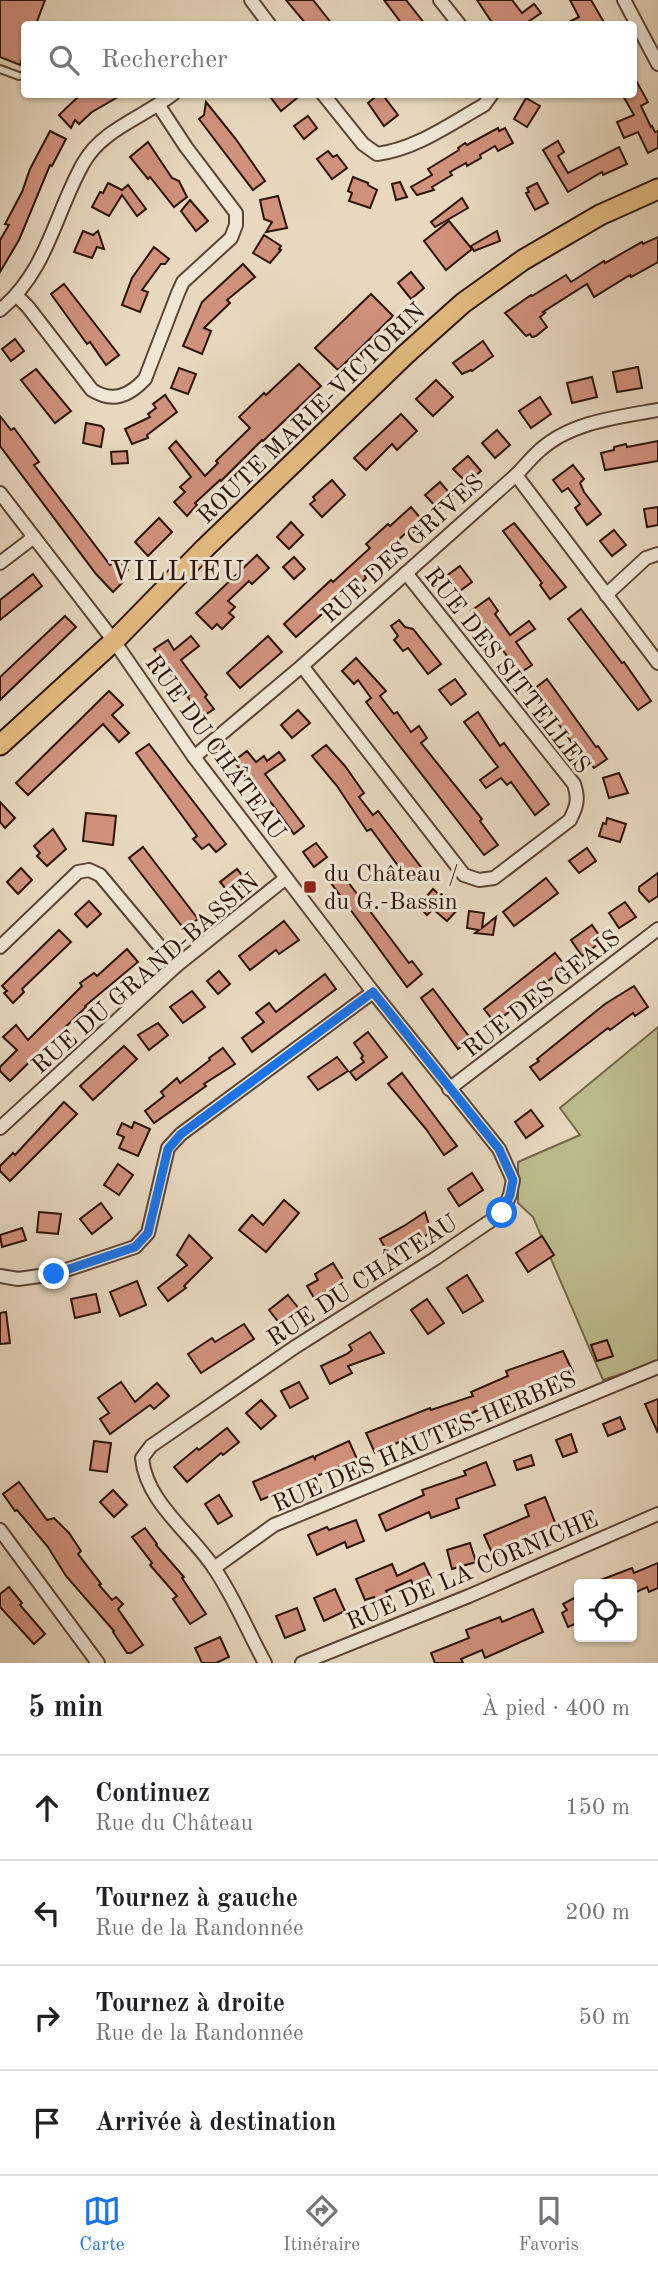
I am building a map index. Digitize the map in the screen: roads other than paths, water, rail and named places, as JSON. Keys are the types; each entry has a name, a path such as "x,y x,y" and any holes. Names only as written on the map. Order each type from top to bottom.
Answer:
{"main road":[{"name":"ROUTE MARIE-VICTORIN","path":"0,745 114,641 205,548 365,393 463,303 523,260 600,215 658,189"}],"street":[{"path":"251,0 265,21"},
{"path":"440,0 457,21"},
{"path":"624,0 635,21"},
{"path":"637,24 658,64"},
{"path":"0,310 17,296 47,246 84,161 99,141 168,98"},
{"path":"326,98 363,144 377,154 395,152 411,146 484,105 489,98"},
{"path":"17,296 92,390 112,398 123,396 145,379 183,282 231,238 236,225 236,213 159,106"},
{"name":"RUE DES GRIVES","path":"194,757 302,666 516,475 541,449 597,421 658,410"},
{"path":"516,475 658,663"},
{"name":"RUE DU CHÂTEAU","path":"0,494 114,641 194,757 286,878 449,1089 499,1149 513,1180 502,1213 295,1347 150,1446 142,1458 143,1472 150,1488 214,1568 265,1663"},
{"path":"0,563 34,537"},
{"path":"606,595 646,558 658,554"},
{"name":"RUE DES SITTELLES","path":"302,666 464,875 479,880 494,878 570,820 579,797 574,784 406,573"},
{"path":"0,947 78,873 89,870 100,875 176,967"},
{"name":"RUE DU GRAND-BASSIN","path":"0,1128 176,967 286,878"},
{"name":"RUE DES GEAIS","path":"449,1089 658,929"},
{"path":"0,1276 18,1279 54,1274 135,1247 148,1233 168,1149 181,1134 373,992"},
{"name":"RUE DES HAUTES-HERBES","path":"214,1568 274,1525 658,1367"},
{"name":"RUE DE LA CORNICHE","path":"302,1663 468,1596 658,1514"},
{"path":"0,1530 99,1663"}],"lane":[{"path":"0,69 19,76"}],"place":[{"name":"du Château / du G.-Bassin","path":"310,887"}],"district":[{"name":"VILLIEU","path":"178,570"}]}
